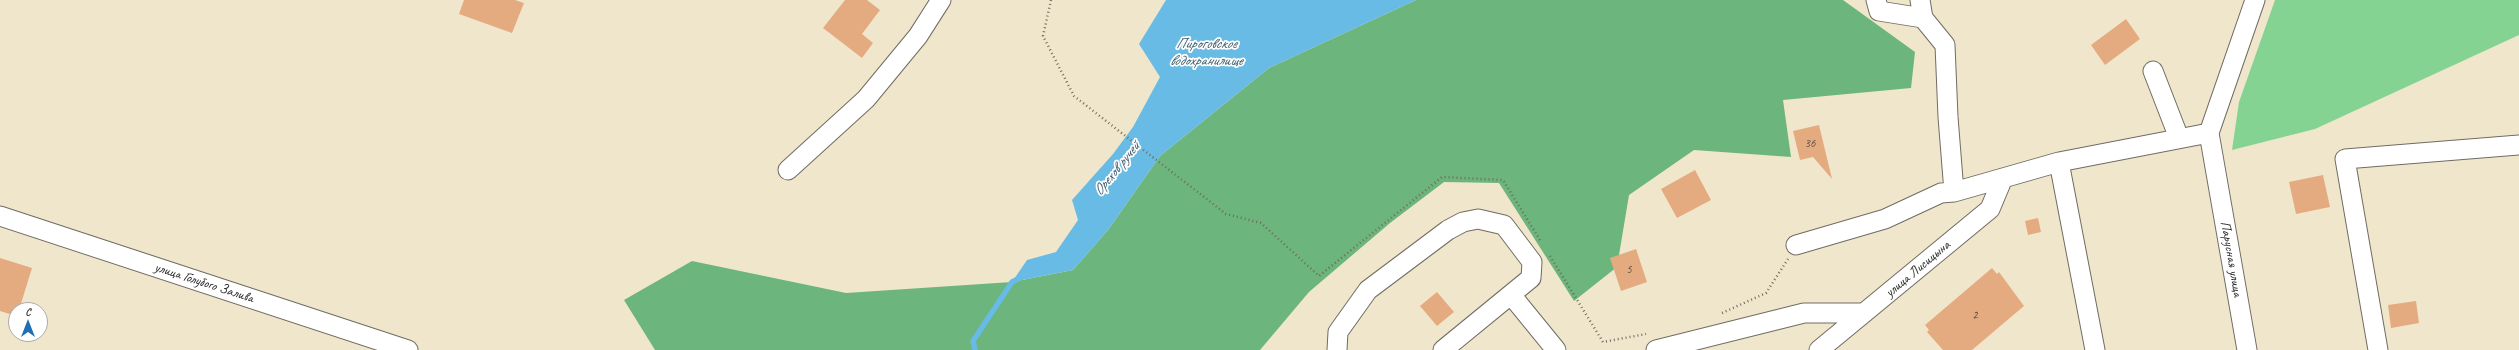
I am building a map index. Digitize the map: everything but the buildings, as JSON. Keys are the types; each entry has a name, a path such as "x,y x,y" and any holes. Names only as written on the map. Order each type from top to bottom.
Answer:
{"street":[{"path":"788,170 866,99 918,36 941,0"},
{"path":"1876,0 1879,11 1922,9 1945,45 1948,117 1954,192"},
{"path":"1796,245 1885,219 1941,193 1954,192 2059,162 2209,133 2255,0"},
{"path":"2153,71 2179,138"},
{"name":"Парусная улица","path":"2209,133 2247,350"},
{"path":"2378,350 2345,159 2519,145"},
{"path":"2059,162 2095,350"},
{"name":"улица Лисицына","path":"1819,350 1990,209 2002,178"},
{"name":"улица Голубого Залива","path":"0,216 408,350"},
{"path":"1337,350 1338,332 1368,290 1448,230 1463,222 1478,219 1504,226 1532,262 1531,278 1512,296 1443,350"},
{"path":"1512,296 1556,350"},
{"path":"1652,342 1804,313 1864,313"}],"path":[{"path":"1051,0 1043,36 1074,96 1162,166 1226,214 1261,223 1319,276 1442,177 1503,180 1541,240"},
{"path":"1716,316 1766,293 1796,245"},
{"path":"1549,254 1603,342 1652,342"}],"green space":[{"path":"1416,0 1843,0 1915,52 1911,88 1783,100 1791,157 1694,150 1629,195 1617,267 1574,301 1499,183 1444,182 1390,223 1309,292 1260,350 655,350 624,300 692,261 846,293 1012,282 1073,270 1108,230 1160,156 1269,68"},
{"path":"2275,0 2519,0 2519,35 2315,129 2232,150 2239,102"}],"water":[{"name":"Пироговское водохранилище","path":"1166,0 1416,0 1269,68 1160,156 1108,230 1073,270 1012,282 1027,260 1056,252 1078,220 1072,200 1113,154 1133,127 1160,77 1139,44"}],"waterway":[{"name":"Орехов ручей","path":"975,350 973,341 1012,282 1018,279"}]}
